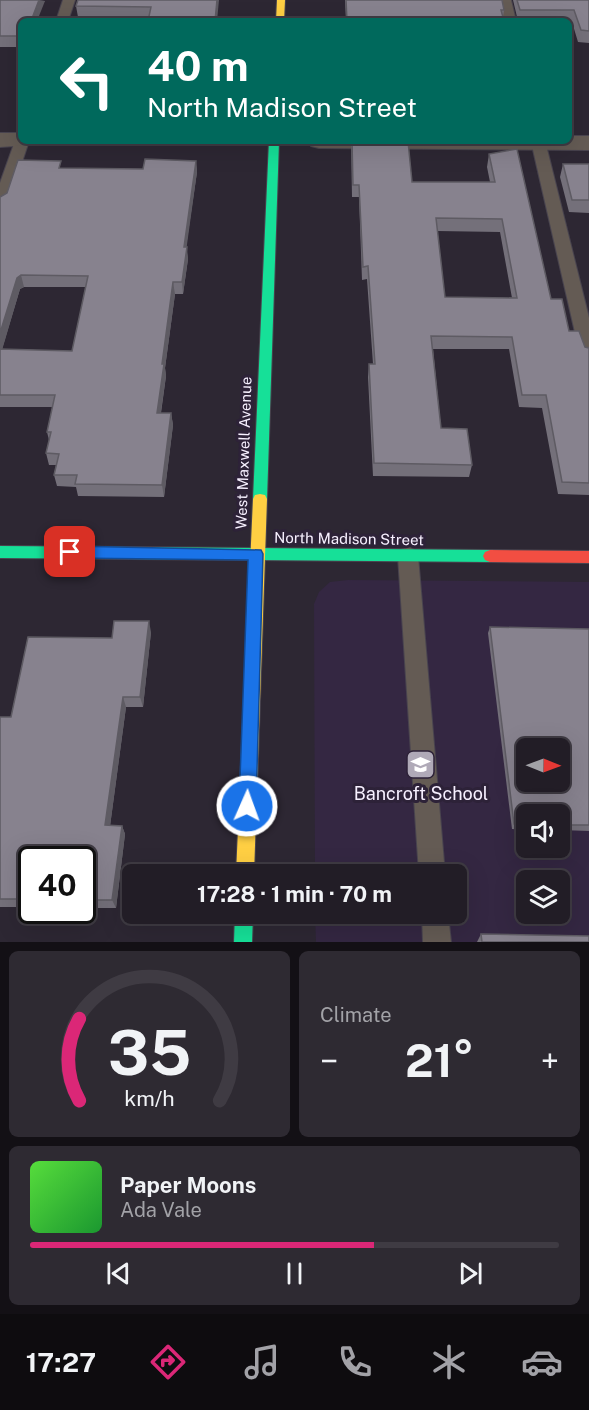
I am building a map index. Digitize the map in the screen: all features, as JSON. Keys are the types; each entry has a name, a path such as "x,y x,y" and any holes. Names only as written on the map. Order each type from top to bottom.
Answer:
{"street":[{"path":"280,18 281,0"},
{"path":"0,140 18,141"},
{"path":"572,143 589,143"},
{"name":"West Maxwell Avenue","path":"245,864 274,144"},
{"name":"North Madison Street","path":"0,552 589,557"},
{"path":"243,942 244,924"}],"lane":[{"path":"63,18 69,0"},
{"path":"504,0 509,18"},
{"path":"0,204 20,144"},
{"path":"538,144 589,354"},
{"path":"408,556 431,864"},
{"path":"436,924 437,942"}],"shaded area":[{"name":"Bancroft School","path":"348,580 589,582 589,942 316,942 315,924 467,924 467,864 315,864 314,604 319,592 330,582"}],"building":[{"path":"0,0 39,0 32,18 18,18 18,36 0,36"},
{"path":"78,0 217,0 215,18 149,18 151,7 76,6"},
{"path":"346,0 502,0 504,10 501,10 503,18 347,18"},
{"path":"517,0 589,0 589,31 581,30 574,10 520,10"},
{"path":"352,144 408,144 412,182 495,182 489,154 517,149 551,299 562,299 569,331 579,331 585,347 589,348 589,483 562,482 546,395 522,395 512,337 431,336 441,428 467,429 472,465 374,463 369,364 375,364 368,266 363,267 359,185 353,185","holes":["436,218 502,219 517,298 445,297"]},
{"path":"145,159 196,161 184,247 187,247 182,282 173,282 162,364 164,364 157,413 171,413 162,485 75,484 77,475 54,475 59,454 46,453 51,432 47,432 55,395 0,395 0,349 72,351 88,276 21,275 17,278 0,333 0,197 7,193 18,160 61,161 59,168 143,169"},
{"path":"563,164 589,164 589,200 572,200"},
{"path":"114,621 149,621 140,697 123,697 105,825 122,826 112,900 96,900 96,846 18,846 18,899 0,899 0,717 11,717 28,637 112,638"},
{"path":"490,627 589,629 589,825 570,825 570,804 516,804 516,824 514,824"},
{"path":"481,934 589,936 589,942 482,942"}],"traffic: fast":[{"path":"260,499 274,144"},
{"path":"0,552 490,556"},
{"path":"243,942 244,924"}],"traffic: slow":[{"path":"280,18 281,0"},
{"path":"245,864 260,499"}],"traffic: jam":[{"path":"490,556 589,557"}],"place":[{"name":"Bancroft School","path":"421,765"}],"route":[{"path":"70,552 256,554 247,806"}]}
